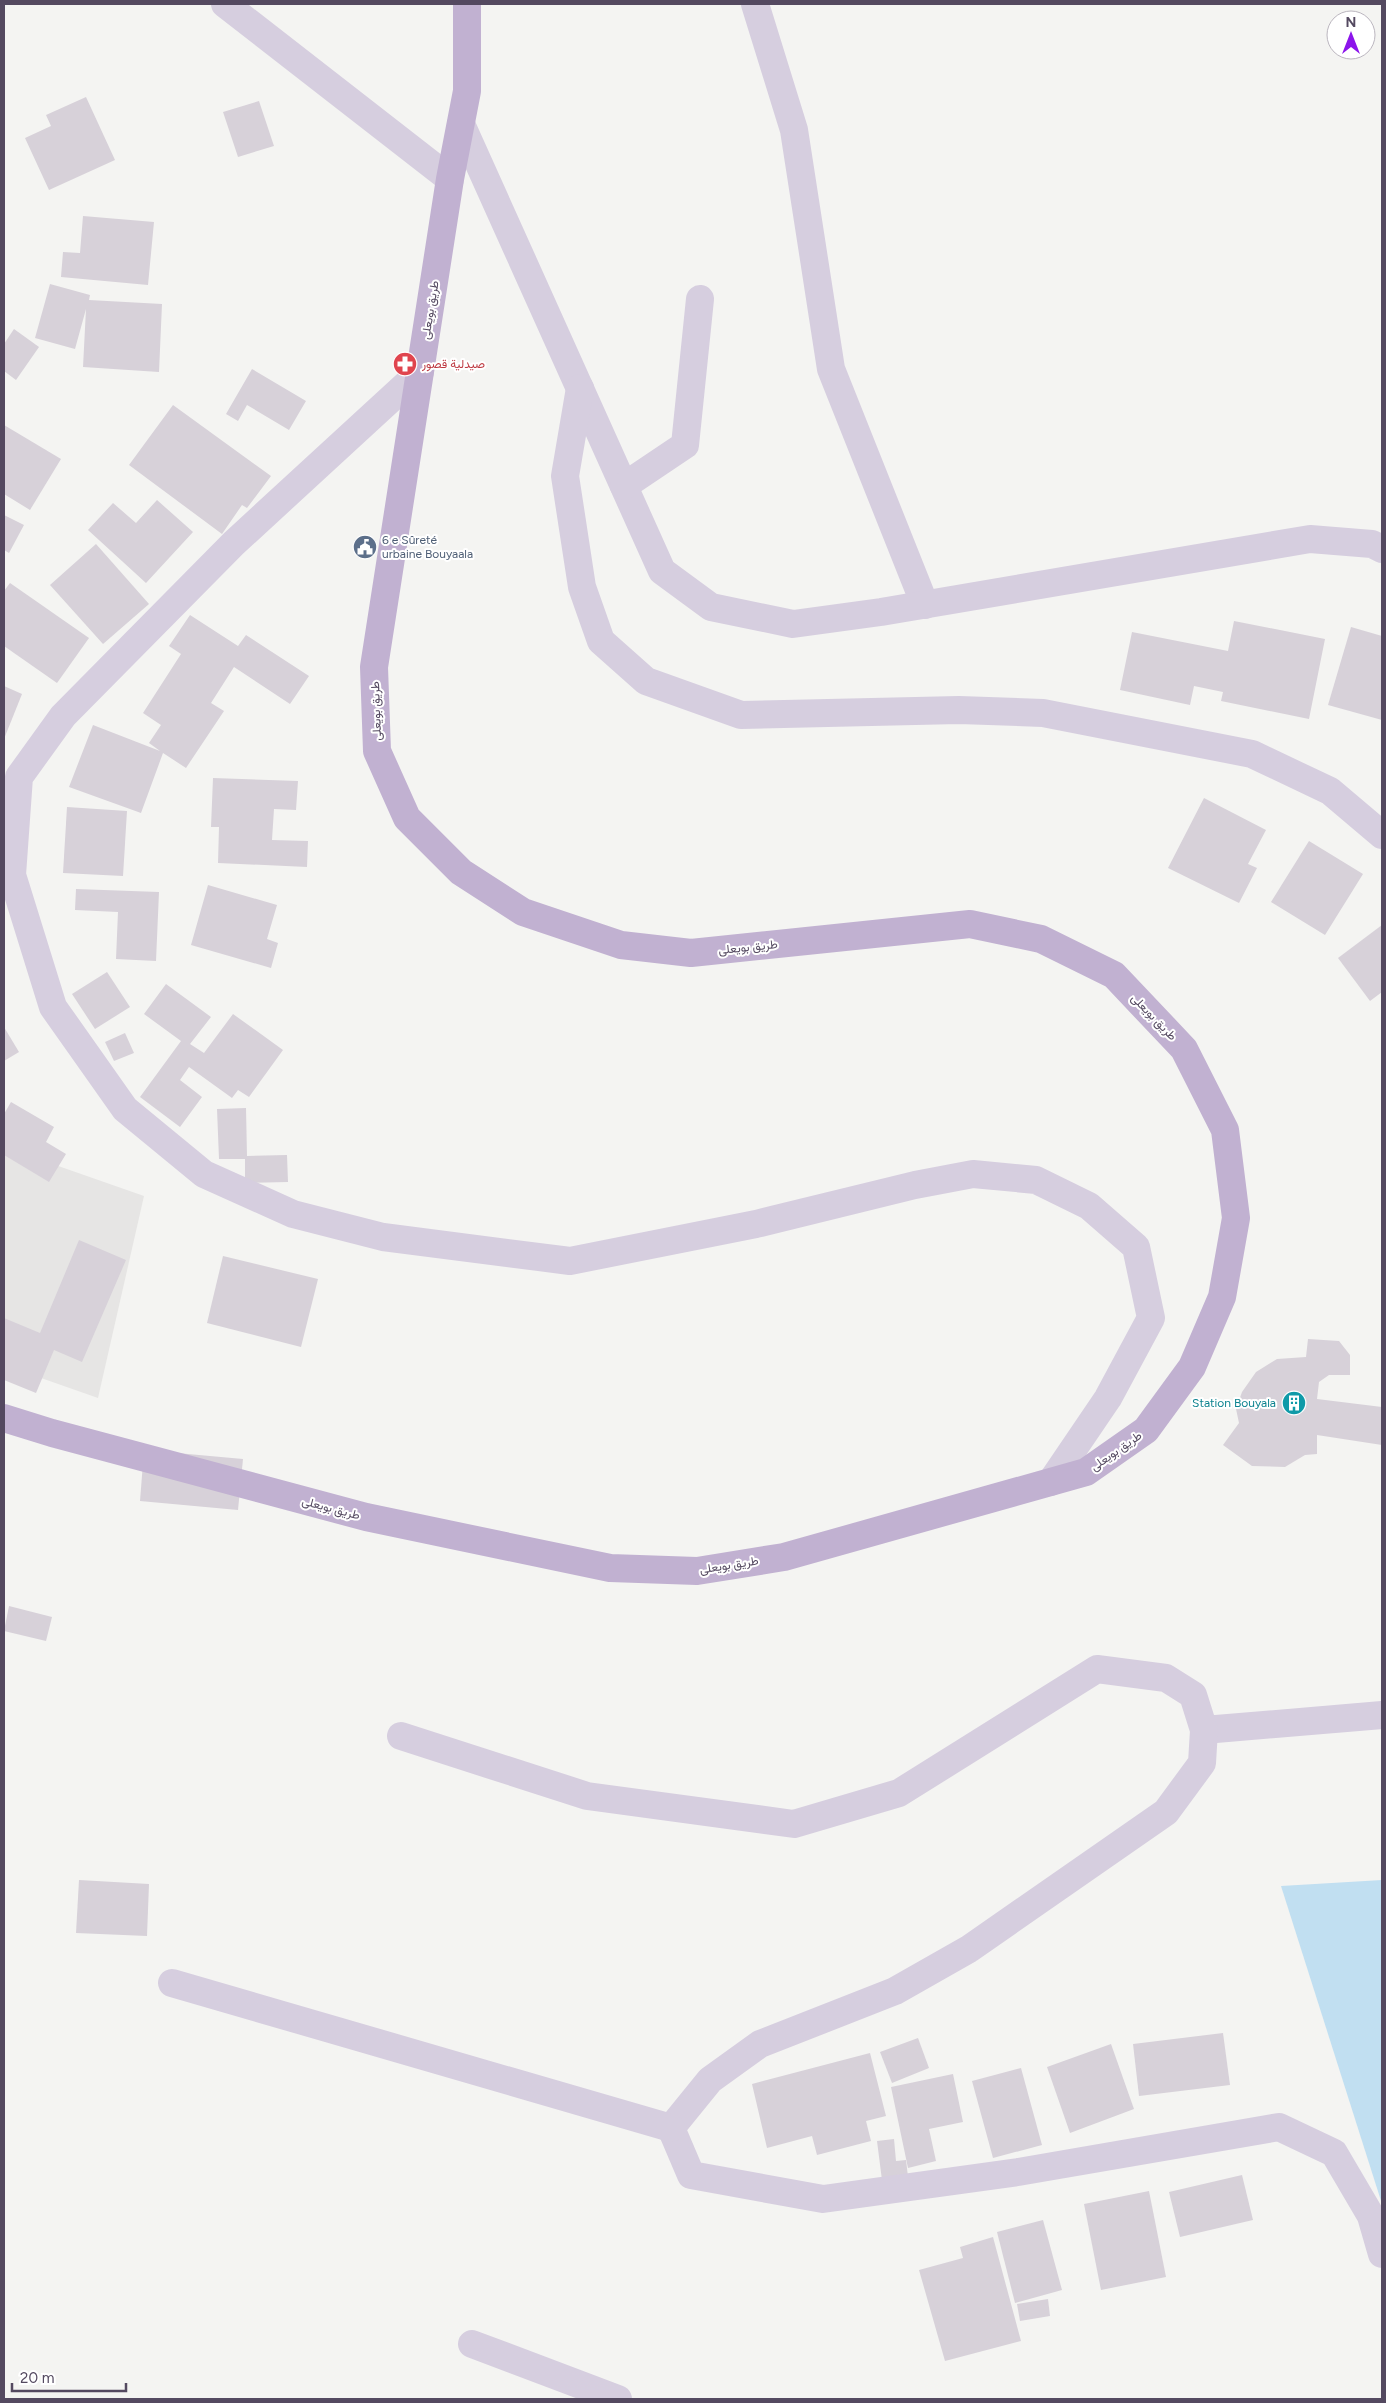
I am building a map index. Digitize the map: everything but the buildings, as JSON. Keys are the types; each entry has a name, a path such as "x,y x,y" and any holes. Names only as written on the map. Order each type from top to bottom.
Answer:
{"main road":[{"name":"طريق بويعلى","path":"4,1418 62,1436 366,1517 610,1568 697,1571 784,1557 1086,1472 1146,1430 1192,1367 1222,1297 1236,1218 1225,1130 1184,1049 1114,975 1040,940 970,924 691,953 621,945 523,912 461,872 407,818 377,751 374,668 450,179 467,91 467,4"}],"street":[{"path":"225,4 450,179"},
{"path":"755,4 794,130 831,369 925,605"},
{"path":"460,124 662,571 711,607 793,624 925,605 1310,539 1372,544 1382,549"},
{"path":"624,486 685,445 700,299"},
{"path":"420,372 234,543 70,709 19,777 12,875 53,1007 125,1109 204,1174 293,1214 383,1237 570,1260 756,1224 915,1184 973,1174 1036,1180 1089,1206 1136,1247 1151,1318 1108,1398 1051,1482"},
{"path":"580,388 564,476 582,587 601,641 646,681 741,715 959,710 1043,713 1252,754 1330,791 1382,835"},
{"path":"401,1736 587,1796 794,1824 899,1793 1096,1669 1166,1678 1194,1695 1204,1730 1202,1762 1166,1812 969,1949 895,1991 760,2044 710,2080 671,2128"},
{"path":"1204,1730 1382,1715"},
{"path":"172,1983 671,2128"},
{"path":"671,2128 691,2175 824,2198 1018,2172 1279,2127 1334,2153 1371,2216 1382,2254"},
{"path":"472,2344 618,2399"}],"shaded area":[{"path":"4,1147 144,1196 98,1398 4,1365"},
{"path":"1382,1880 1382,2204 1281,1886"}],"place":[{"name":"صيدلية قصور","path":"405,364"},
{"name":"6 e Sûreté urbaine Bouyaala","path":"365,547"},
{"name":"Station Bouyala","path":"1294,1403"}]}
